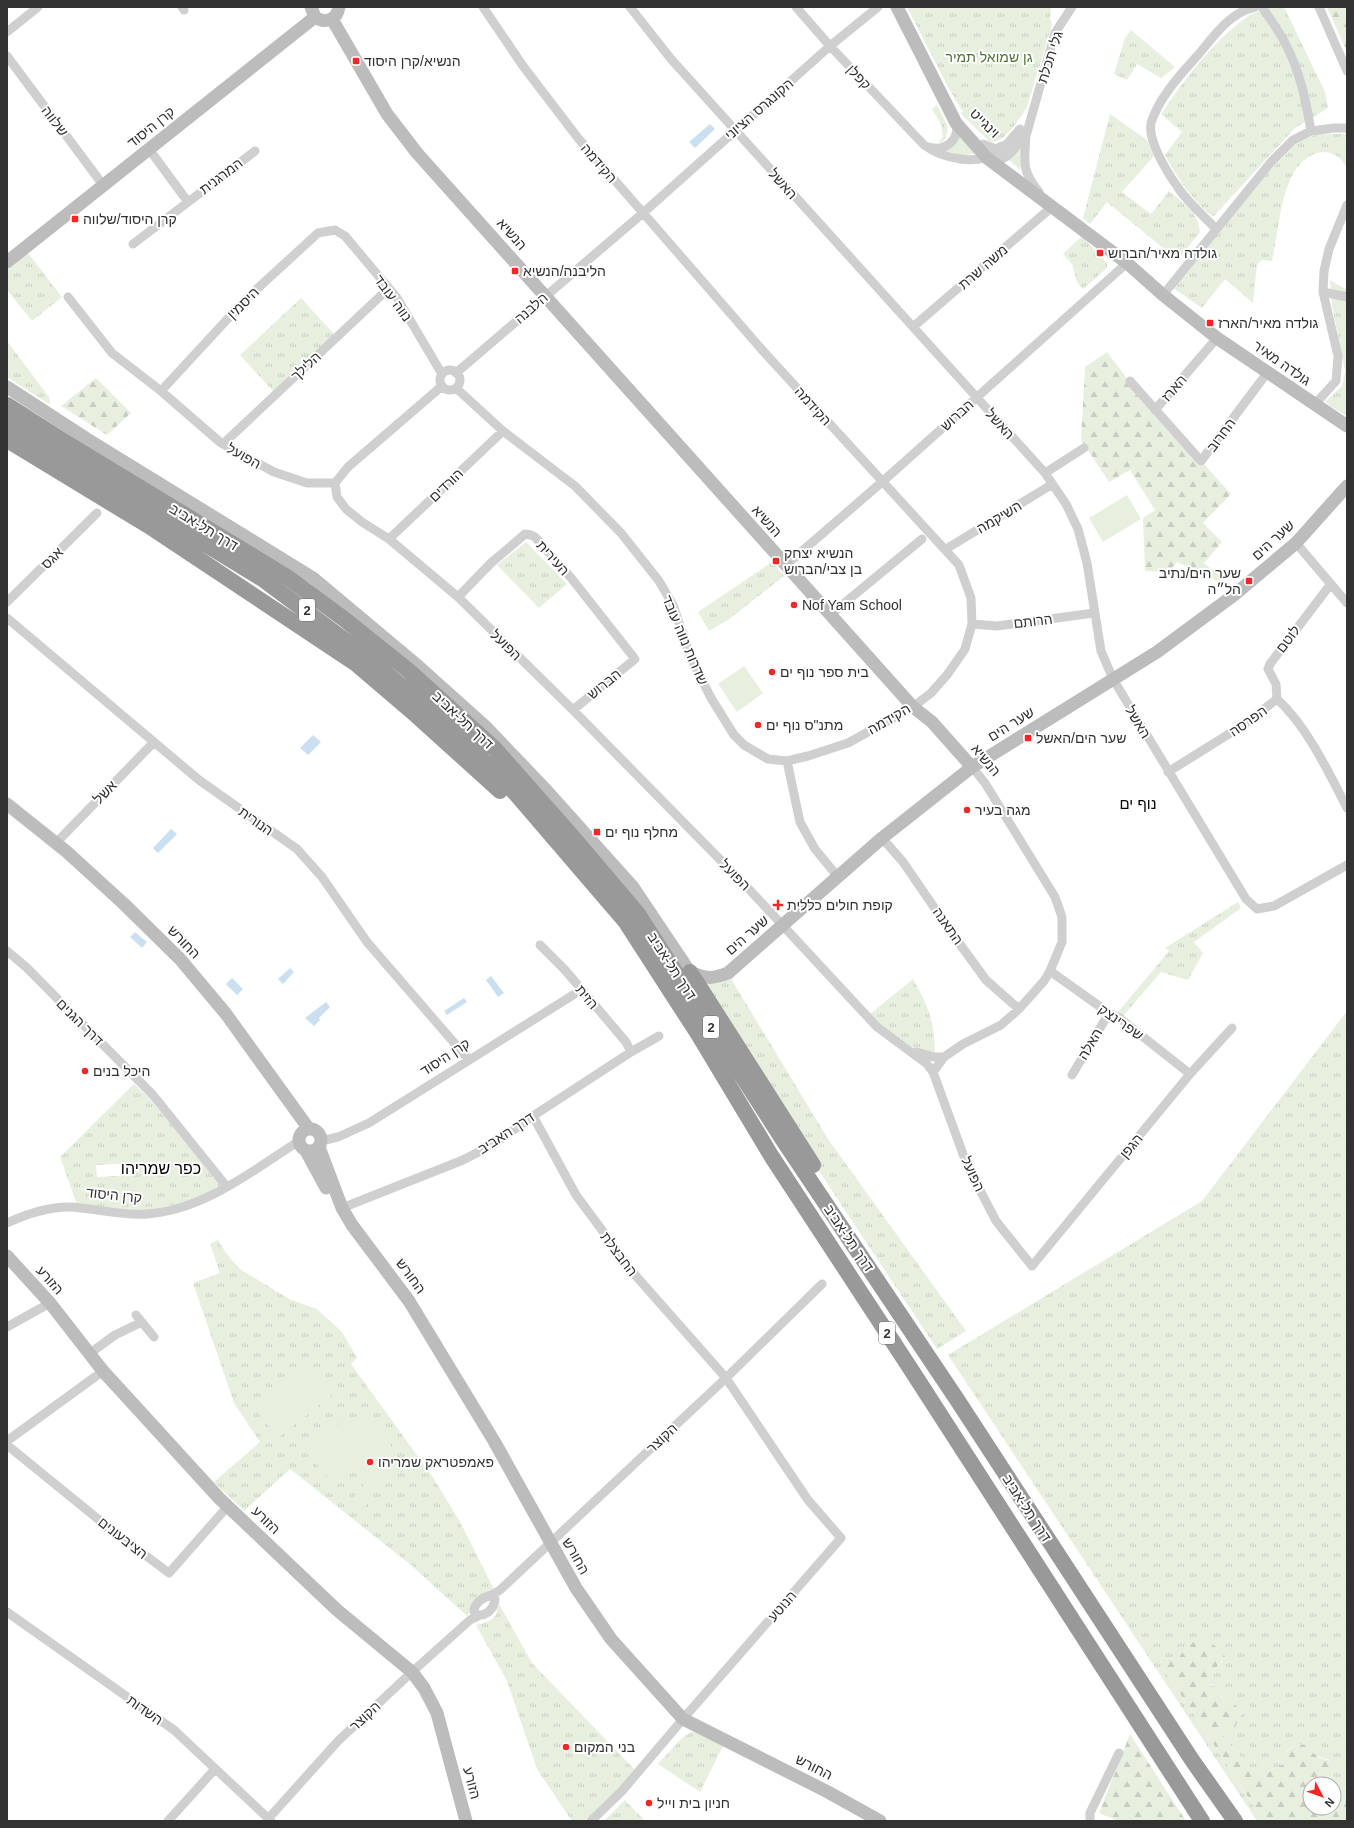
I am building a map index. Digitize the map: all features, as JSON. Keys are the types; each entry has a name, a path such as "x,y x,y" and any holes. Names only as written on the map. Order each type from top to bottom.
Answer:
{"highway":[{"name":"דרך תל-אביב","path":"7,405 287,577 409,670 495,749 638,914 785,1143 956,1398 1192,1760 1235,1821"},
{"name":"דרך תל-אביב","path":"7,423 264,580 310,613 416,698 470,747 509,786 625,921 698,1034 772,1157 908,1364 1202,1821"},
{"path":"7,440 152,528 354,663 417,716 564,851"},
{"path":"690,972 917,1328 956,1398"}],"street":[{"path":"7,32 38,7"},
{"name":"הקידמה","path":"483,7 523,66 578,138 764,352 882,482 946,549 959,565 971,598 972,624 966,649 947,675 931,692 913,707 848,743 787,761"},
{"name":"האשל","path":"630,7 671,59 1044,473 1066,504 1078,529 1087,563 1101,651 1113,679 1246,899 1256,909 1274,906 1347,865"},
{"name":"קפלן","path":"796,7 830,46 924,145 941,155 953,158 966,159 989,155"},
{"name":"הקונגרס הציוני","path":"643,213 830,46 878,7"},
{"name":"וינגייט","path":"897,7 956,123 989,155"},
{"name":"גלי תכלת","path":"989,155 1005,158 1014,149 1033,109 1055,33 1072,7"},
{"path":"1216,229 1178,187 1153,143 1151,121 1164,98 1181,74 1224,25 1247,9 1259,7 1285,43 1298,72 1305,96 1311,131"},
{"path":"1319,7 1347,71"},
{"path":"313,12 324,21 336,13"},
{"name":"קרן היסוד","path":"7,262 149,149 313,12"},
{"name":"הנשיא","path":"336,13 387,114 417,153 546,295 913,707 932,722 972,767 985,783 1055,897 1062,916 1062,942 1050,971 1044,981 1019,1009 1001,1025 963,1044 944,1057"},
{"name":"שלווה","path":"8,61 103,185"},
{"name":"וינגייט","path":"938,88 956,116 989,155"},
{"path":"924,145 937,149 946,147 956,135 956,123"},
{"path":"989,155 1024,128"},
{"name":"גלי תכלת","path":"1024,128 1026,173 1031,183 1048,202"},
{"path":"1162,295 1271,162 1294,140 1311,131 1347,128"},
{"name":"המרגנית","path":"149,149 188,202"},
{"name":"המרגנית","path":"133,244 255,151"},
{"name":"גולדה מאיר","path":"989,155 1127,263 1162,295 1218,338 1267,373 1347,426"},
{"name":"משה שרת","path":"913,327 1048,202"},
{"path":"1314,405 1336,381 1338,356 1323,292 1324,271 1329,249 1347,205"},
{"name":"הלבנה","path":"456,373 643,213"},
{"name":"נווה עובד","path":"335,230 345,236 398,298 442,374"},
{"name":"היסמין","path":"161,391 246,299 318,233 335,230"},
{"name":"הברוש","path":"786,565 977,398 1127,263"},
{"name":"הלילך","path":"223,444 389,288"},
{"path":"1323,292 1347,297"},
{"name":"הפועל","path":"68,297 112,353 161,391 223,444 274,472 307,483 335,484 337,497 346,508 362,522 389,539 458,597 573,710 783,924 877,1027 894,1041 912,1051 927,1064 934,1072 967,1165 996,1221 1032,1266"},
{"name":"הארז","path":"1130,381 1155,410 1218,338"},
{"path":"450,371 456,373 460,380 456,388 447,390 442,386 440,380 442,374 450,371"},
{"name":"החרוב","path":"1155,410 1201,461 1267,373"},
{"path":"335,484 348,467 442,386"},
{"path":"7,387 87,439 313,578 418,666 485,726 547,791 633,887 690,972"},
{"name":"שדרות נווה עובד","path":"456,388 503,431 575,486 621,534 659,581 673,605 691,658 711,698 734,735 744,745 768,759 787,761"},
{"name":"הורדים","path":"389,539 503,431"},
{"path":"1044,473 1084,448"},
{"name":"השיקמה","path":"946,549 1052,484"},
{"name":"שער הים","path":"690,972 703,977 715,978 728,973 882,838 972,767 1190,629 1234,595 1296,544 1347,486"},
{"name":"אגס","path":"7,602 97,513"},
{"name":"העירית","path":"458,597 491,563 525,534 531,535 572,579 635,659"},
{"path":"830,615 922,539"},
{"path":"1296,544 1347,603"},
{"name":"לוטם","path":"1277,699 1276,684 1268,669 1270,664 1330,584"},
{"name":"הרותם","path":"972,624 997,626 1094,613"},
{"name":"הנורית","path":"7,618 199,780 297,849 312,864 366,942 469,1060"},
{"name":"הברוש","path":"573,710 635,659"},
{"name":"הפרסה","path":"1168,772 1240,727 1277,699 1294,715 1347,808"},
{"name":"אשל","path":"56,843 154,742"},
{"path":"787,761 800,822 815,849 838,877"},
{"name":"החורש","path":"7,804 56,843 122,902 180,959 226,1014 309,1129 318,1134 311,1145 342,1208 352,1225 409,1301 494,1441 550,1544 576,1588 611,1639 682,1718 826,1791 880,1821"},
{"name":"התאנה","path":"882,838 903,862 986,980 1019,1009"},
{"name":"הזית","path":"540,945 565,970 626,1042 631,1052"},
{"name":"דרך הגנים","path":"7,951 26,967 153,1095 228,1187"},
{"name":"שפרינצק","path":"1050,971 1108,1013 1118,1017 1190,1074"},
{"name":"קרן היסוד","path":"7,1223 22,1216 51,1209 79,1207 112,1213 147,1214 197,1203 311,1145 338,1137 369,1124 581,990"},
{"name":"האלה","path":"1072,1075 1108,1013"},
{"name":"הגפן","path":"1032,1266 1190,1074 1232,1028"},
{"name":"דרך האביב","path":"342,1208 463,1160 494,1144 532,1116 631,1052 659,1036"},
{"name":"הפועל","path":"912,1051 934,1057 944,1057"},
{"path":"934,1072 944,1057"},
{"name":"החבצלת","path":"532,1116 576,1195 631,1270 726,1378"},
{"name":"הזורע","path":"7,1256 50,1303 103,1371 187,1464 228,1506 338,1610 412,1672 424,1688 437,1713 466,1821"},
{"name":"הקוצר","path":"269,1820 338,1740 474,1616 484,1614 491,1609 494,1606 493,1597 500,1590 726,1378 822,1284"},
{"path":"7,1327 50,1303"},
{"path":"89,1354 139,1318 154,1337"},
{"path":"7,1441 103,1371"},
{"name":"הנוטע","path":"591,1821 622,1791 682,1718 841,1538 808,1500 726,1378"},
{"name":"הציבעונים","path":"7,1445 109,1528 169,1574 228,1506"},
{"path":"474,1616 477,1603 484,1597 493,1597"},
{"name":"השדות","path":"7,1612 174,1730 269,1820"},
{"path":"1090,1821 1090,1814 1119,1753"},
{"path":"168,1821 215,1769"}],"green space":[{"name":"גן שמואל תמיר","path":"907,7 1051,7 1050,18 1052,25 1027,107 1015,125 1003,138 994,142 989,141 960,113 963,112 948,87"},
{"path":"1270,7 1284,7 1325,92 1328,108 1295,128 1213,217 1198,204 1186,189 1165,155 1182,132 1161,114 1200,62 1222,38 1249,15"},
{"path":"1327,7 1347,7 1347,52"},
{"path":"1131,30 1175,67 1161,78 1137,64 1127,80 1114,74 1125,38"},
{"path":"937,105 948,127 946,138 941,143 939,142 943,137 941,124 932,109"},
{"path":"1110,114 1147,140 1154,156 1122,192 1151,214 1169,191 1185,204 1197,219 1200,232 1178,260 1107,202 1090,224 1083,218"},
{"path":"1318,134 1347,134 1347,167 1337,156 1322,152 1303,161 1293,173 1284,199 1272,261 1262,260 1257,264 1253,303 1225,279 1202,308 1173,288 1269,171 1299,141"},
{"path":"958,135 976,153 961,156 943,150"},
{"path":"1021,145 1021,167 1020,170 1009,160"},
{"path":"1082,236 1107,263 1107,268 1083,289 1077,282 1072,264 1063,254"},
{"path":"28,253 62,297 32,321 7,290 7,270"},
{"path":"1330,280 1347,290 1347,416 1330,406 1326,401 1342,386 1345,371 1332,305"},
{"path":"301,298 334,334 273,391 240,355"},
{"path":"7,341 49,397 49,404 7,377"},
{"path":"1107,352 1129,381 1231,494 1203,523 1222,542 1204,563 1240,592 1177,562 1169,572 1145,571 1143,518 1155,510 1130,470 1109,482 1081,440 1085,367"},
{"path":"96,378 131,413 107,435 61,406"},
{"path":"1127,495 1141,519 1103,542 1089,518"},
{"path":"526,542 567,584 539,608 497,565"},
{"path":"772,562 784,576 728,620 709,631 698,612"},
{"path":"744,666 763,693 737,712 718,684"},
{"path":"1238,902 1241,908 1194,942 1203,953 1188,980 1161,972 1123,1016 1118,1012 1169,951 1165,948"},
{"path":"730,977 828,1139 966,1331 937,1349 809,1156 703,983"},
{"path":"913,979 923,997 930,1015 934,1033 935,1054 916,1049 896,1039 869,1015"},
{"path":"1347,1011 1347,1787 1342,1790 1342,1776 1332,1776 1330,1760 1316,1755 1299,1744 1288,1749 1284,1764 1269,1771 1263,1766 1257,1772 1249,1768 1226,1739 1220,1726 1223,1724 1235,1727 1242,1713 1225,1701 1213,1685 1208,1683 1209,1676 1223,1661 1196,1638 1178,1659 1161,1658 1162,1666 1264,1821 1257,1821 948,1355 1202,1201"},
{"path":"134,1084 149,1098 222,1185 194,1200 146,1211 101,1210 76,1202 60,1157","holes":["135,1163 135,1175 97,1177 96,1165"]},
{"path":"218,1240 226,1253 240,1269 289,1299 317,1309 342,1332 357,1358 351,1364 432,1476 459,1520 494,1589 467,1616 411,1565 290,1469 244,1511 214,1482 260,1442 234,1403 193,1283 220,1273 210,1244"},
{"path":"306,1362 332,1395 278,1438 252,1405"},
{"name":"פאמפטראק שמריהו","path":"360,1415 378,1422 389,1436 394,1458 363,1510 352,1500 372,1474 352,1466 333,1483 305,1451 323,1434 324,1431"},
{"path":"498,1602 532,1663 635,1770 620,1788 584,1821 572,1821 537,1769 507,1681 476,1625 493,1618 497,1613 496,1608"},
{"path":"1196,1638 1210,1641 1225,1656 1211,1675 1208,1683 1219,1690 1224,1700 1234,1703 1242,1713 1235,1727 1228,1728 1223,1724 1220,1726 1224,1736 1244,1763 1249,1768 1257,1772 1263,1766 1269,1771 1284,1764 1283,1758 1289,1749 1299,1744 1306,1746 1319,1758 1335,1762 1335,1773 1332,1776 1302,1776 1302,1816 1342,1816 1342,1790 1347,1787 1347,1821 1264,1821 1162,1666 1160,1661 1162,1658 1178,1659"},
{"path":"691,1732 699,1732 723,1746 700,1792 658,1764 681,1739"},
{"path":"1130,1734 1186,1821 1118,1821 1099,1813"},
{"path":"625,1800 645,1821 604,1821"}],"water":[{"path":"710,124 715,129 695,148 689,142"},
{"path":"313,735 321,742 308,755 300,748"},
{"path":"171,829 177,834 158,853 153,848"},
{"path":"135,932 147,942 142,948 130,937"},
{"path":"290,968 294,972 283,984 278,979"},
{"path":"491,976 504,993 498,997 486,980"},
{"path":"232,978 243,989 237,995 226,984"},
{"path":"464,998 467,1002 447,1015 444,1011"},
{"path":"326,1002 330,1007 319,1018 320,1020 314,1026 305,1018"}],"place":[{"name":"הנשיא/קרן היסוד","path":"356,61"},
{"name":"קרן היסוד/שלווה","path":"75,219"},
{"name":"גולדה מאיר/הברוש","path":"1100,253"},
{"name":"הליבנה/הנשיא","path":"515,271"},
{"name":"גולדה מאיר/הארז","path":"1210,323"},
{"name":"הנשיא יצחק בן צבי/הברוש","path":"776,561"},
{"name":"שער הים/נתיב הל״ה","path":"1249,581"},
{"name":"Nof Yam School","path":"794,605"},
{"name":"בית ספר נוף ים","path":"772,672"},
{"name":"מתנ\"ס נוף ים","path":"758,725"},
{"name":"שער הים/האשל","path":"1028,738"},
{"name":"מגה בעיר","path":"967,810"},
{"name":"מחלף נוף ים","path":"597,832"},
{"name":"קופת חולים כללית","path":"778,905"},
{"name":"היכל בנים","path":"85,1071"},
{"name":"פאמפטראק שמריהו","path":"370,1462"},
{"name":"בני המקום","path":"566,1747"},
{"name":"חניון בית וייל","path":"649,1803"}],"district":[{"name":"נוף ים","path":"1138,803"},
{"name":"כפר שמריהו","path":"161,1168"}]}
